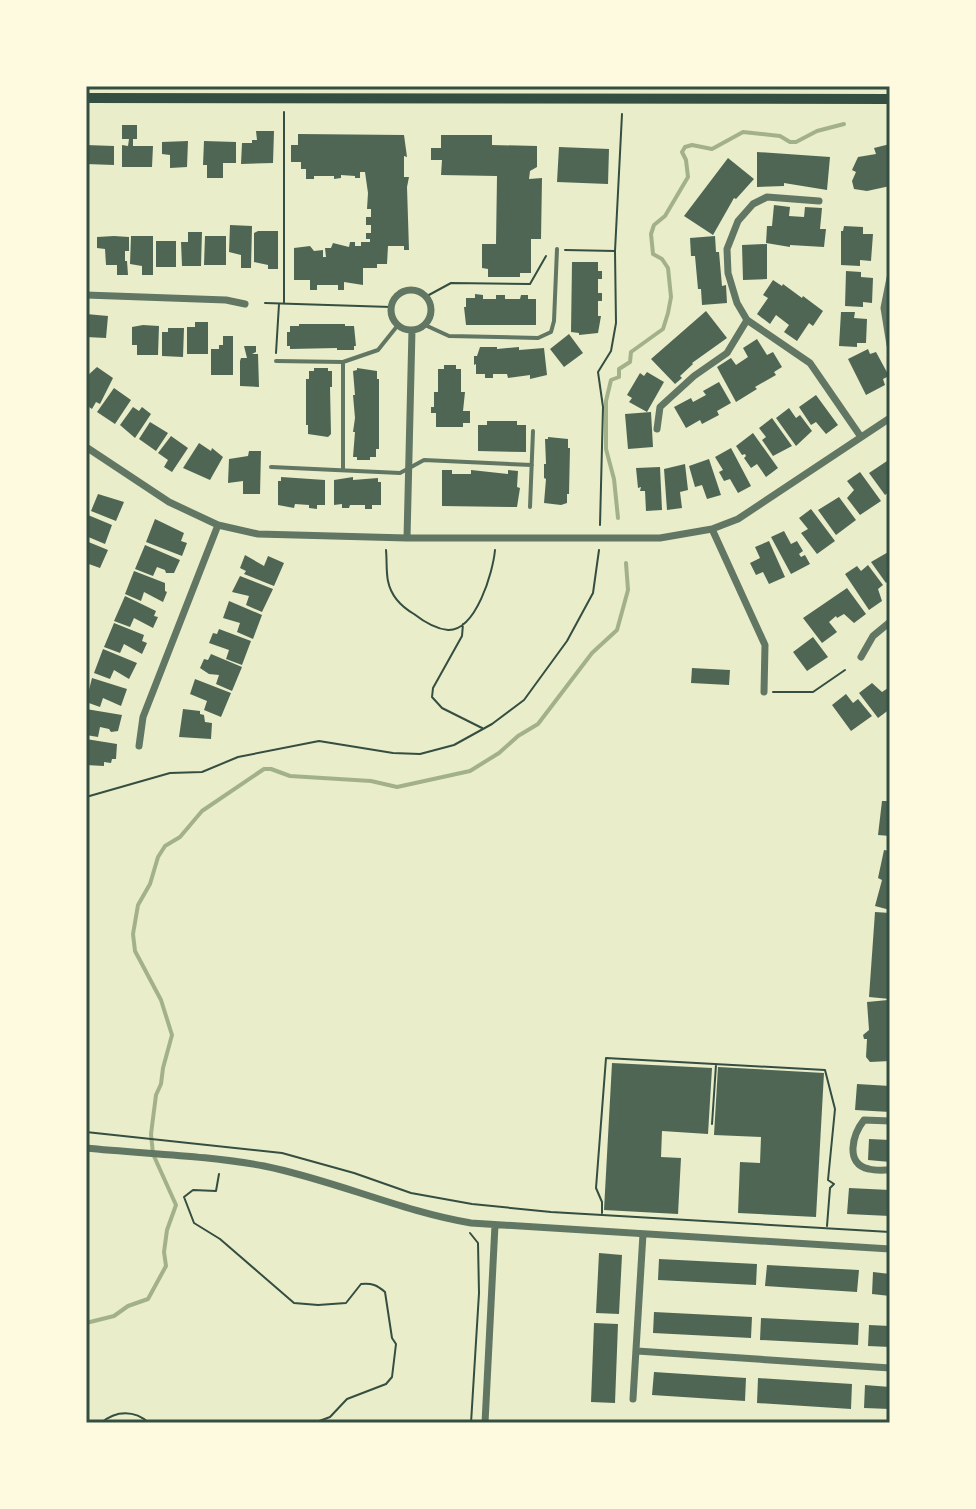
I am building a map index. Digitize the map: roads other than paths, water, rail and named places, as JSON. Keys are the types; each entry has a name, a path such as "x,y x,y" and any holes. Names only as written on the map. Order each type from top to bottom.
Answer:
{"main road":[{"path":"86,98 890,99"}],"street":[{"path":"437,86 437,100"},
{"path":"819,201 767,197 753,204 738,221 727,249 728,273 737,303 747,320 810,363 861,437"},
{"path":"890,278 884,308 890,345"},
{"path":"410,289 427,296 431,316 425,325 412,330 398,325 392,317 394,298 410,289"},
{"path":"86,295 226,300 245,304"},
{"path":"657,429 660,407 694,376 727,353 747,320"},
{"path":"407,538 412,330"},
{"path":"86,449 169,502 218,525 258,534 407,538 660,538 712,529 756,509 890,418"},
{"path":"139,746 143,717 218,525"},
{"path":"712,529 765,645 764,692"},
{"path":"861,657 873,636 890,622"},
{"path":"890,1121 864,1120 853,1134 853,1154 857,1163 867,1169 890,1170"},
{"path":"86,1148 221,1160 296,1174 410,1209 471,1223 890,1249"},
{"path":"485,1423 495,1225"},
{"path":"633,1399 643,1234"},
{"path":"637,1351 890,1368"}],"lane":[{"path":"425,325 449,336 538,338 551,332 557,249"},
{"path":"276,361 343,362 378,350 398,325"},
{"path":"343,362 343,470"},
{"path":"530,507 533,431"},
{"path":"271,467 400,473 424,460 532,465"}],"waterway":[{"path":"618,518 614,479 606,449 606,401 611,380 619,377 619,369 630,362 631,352 663,329 668,313 671,297 668,268 662,259 653,254 651,234 688,177 682,152 692,145 712,149 743,132 780,136 796,142 817,131 844,124"},
{"path":"86,1323 114,1316 128,1306 148,1299 166,1266 167,1230 176,1205 153,1154 151,1134 156,1095 172,1035 161,1000 135,951 133,934 138,905 165,846 180,837 202,811 264,769 290,776 371,781 397,787 470,771 538,724 592,653 617,630 628,590 626,563"}]}
